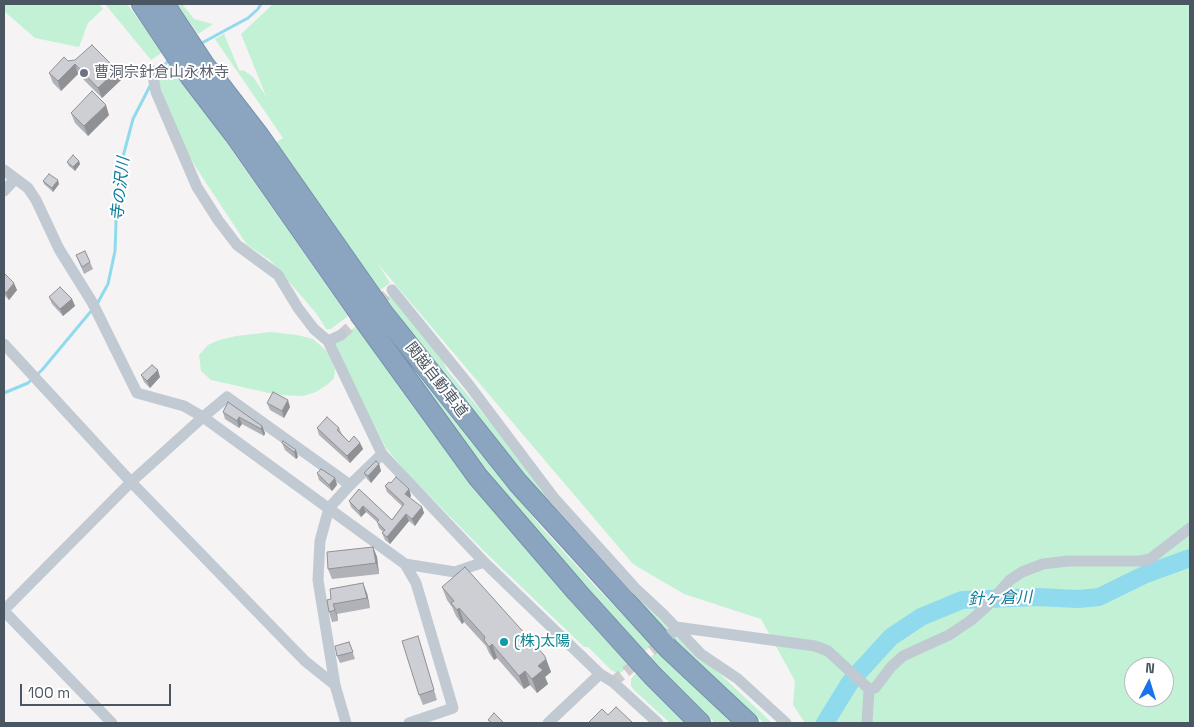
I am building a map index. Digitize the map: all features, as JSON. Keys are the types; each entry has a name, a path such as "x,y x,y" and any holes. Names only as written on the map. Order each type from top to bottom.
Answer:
{"highway":[{"name":"関越自動車道","path":"142,4 172,33 235,135 370,328 478,477 577,592 652,675 700,723"},
{"name":"関越自動車道","path":"164,4 172,33"},
{"name":"関越自動車道","path":"197,71 259,136 383,313 512,476 597,572 669,649 748,723"}],"street":[{"path":"152,73 155,88 197,187 237,245 278,275 308,322 328,341 382,454 484,562 600,674 613,682 658,723"},
{"path":"4,170 28,188 36,200 59,249 94,307 137,393 184,406 203,417 405,564 416,583 452,708 409,723"},
{"path":"4,191 15,179"},
{"path":"392,290 469,385 554,498 635,588 701,654 738,679 786,723"},
{"path":"328,341 341,335"},
{"path":"4,344 131,482 305,661 335,685"},
{"path":"112,723 4,610 131,482 228,397 350,485"},
{"path":"346,723 335,685 318,580 320,541 329,508 382,454"},
{"path":"870,689 875,688 891,667 903,656 948,635 970,622 1010,580 1022,572 1043,564 1068,561 1140,561 1150,558 1190,528"},
{"path":"405,564 455,572 484,562"},
{"path":"668,637 676,627"},
{"path":"676,627 815,646 828,651 870,689"},
{"path":"548,723 600,674"},
{"path":"867,723 870,689"}],"green space":[{"path":"4,4 99,4 103,9 88,23 79,47 35,38 4,11"},
{"path":"105,4 127,4 163,52 151,60"},
{"path":"177,4 182,4 194,19 213,24 198,34"},
{"path":"273,4 1190,4 1190,723 805,723 793,705 795,681 761,619 684,594 633,564 378,264 390,283 380,290 275,143 283,138 215,39 224,34 239,70 245,71 253,77 266,96 241,34"},
{"path":"170,62 348,316 331,329 326,329 316,313 270,260 247,245 195,166 172,125 158,78"},
{"path":"392,293 439,352 447,370 553,498 671,627 665,631 561,521 447,381 386,298"},
{"path":"372,314 426,385 542,528 652,645 644,652 522,514 465,442"},
{"path":"356,326 431,429 522,544 593,626 630,665 619,674 611,670 588,647 584,647 485,552 406,472 386,448 334,345"},
{"path":"271,332 313,339 328,352 335,369 334,378 316,392 303,396 278,395 211,380 201,371 199,355 208,345 236,336"},
{"path":"680,633 700,655 772,723 764,723 672,637"},
{"path":"657,650 735,723 715,723 650,658"},
{"path":"637,672 688,723 670,723 634,690 631,686 631,679"}],"building":[{"path":"92,45 117,70 98,88 75,64 58,81 49,73 64,57 68,61 75,60"},
{"path":"92,91 106,105 84,126 71,113"},
{"path":"73,155 79,161 73,167 67,162"},
{"path":"49,174 58,180 52,188 43,181"},
{"path":"85,251 90,262 82,267 76,255"},
{"path":"4,273 14,283 6,293 4,290"},
{"path":"60,287 72,299 60,309 49,297"},
{"path":"152,365 158,370 147,381 141,375"},
{"path":"273,392 288,400 282,411 267,403"},
{"path":"228,402 262,426 261,429 239,417 237,421 223,412"},
{"path":"327,417 339,428 337,430 349,442 354,436 360,443 347,456 317,428"},
{"path":"283,441 296,450 294,452 282,443"},
{"path":"376,461 379,464 368,476 364,473"},
{"path":"321,469 335,478 329,485 317,473"},
{"path":"396,477 409,489 405,494 422,507 412,519 406,514 387,537 382,533 385,530 377,522 379,520 363,506 359,511 349,501 359,489 392,520 404,504 385,486"},
{"path":"373,547 376,563 328,569 327,552"},
{"name":"(株)太陽","path":"465,567 544,655 546,659 538,666 543,670 532,679 525,671 519,676 492,644 489,647 484,640 485,637 459,608 457,610 451,603 454,601 442,587"},
{"path":"363,583 367,598 333,604 335,610 329,612 327,600 331,599 330,589"},
{"path":"418,636 434,690 419,695 402,641"},
{"path":"349,642 353,652 337,656 335,646"},
{"path":"616,707 633,723 588,723 602,709 608,715"},
{"path":"494,713 504,723 492,723 488,720"}],"waterway":[{"name":"寺の沢川","path":"200,44 248,18 261,4"},
{"name":"寺の沢川","path":"156,74 170,59"},
{"name":"寺の沢川","path":"96,306 108,284 115,251 120,168 133,119 151,84"},
{"name":"寺の沢川","path":"4,393 28,383 42,370 92,310"},
{"name":"針ヶ倉川","path":"825,723 858,673 891,637 921,617 962,600 1038,597 1078,599 1099,597 1146,574 1190,558"}],"tunnel":[{"path":"341,335 392,290"},
{"path":"613,682 666,639"}],"place":[{"name":"曹洞宗針倉山永林寺","path":"84,73"},
{"name":"(株)太陽","path":"504,642"}]}
